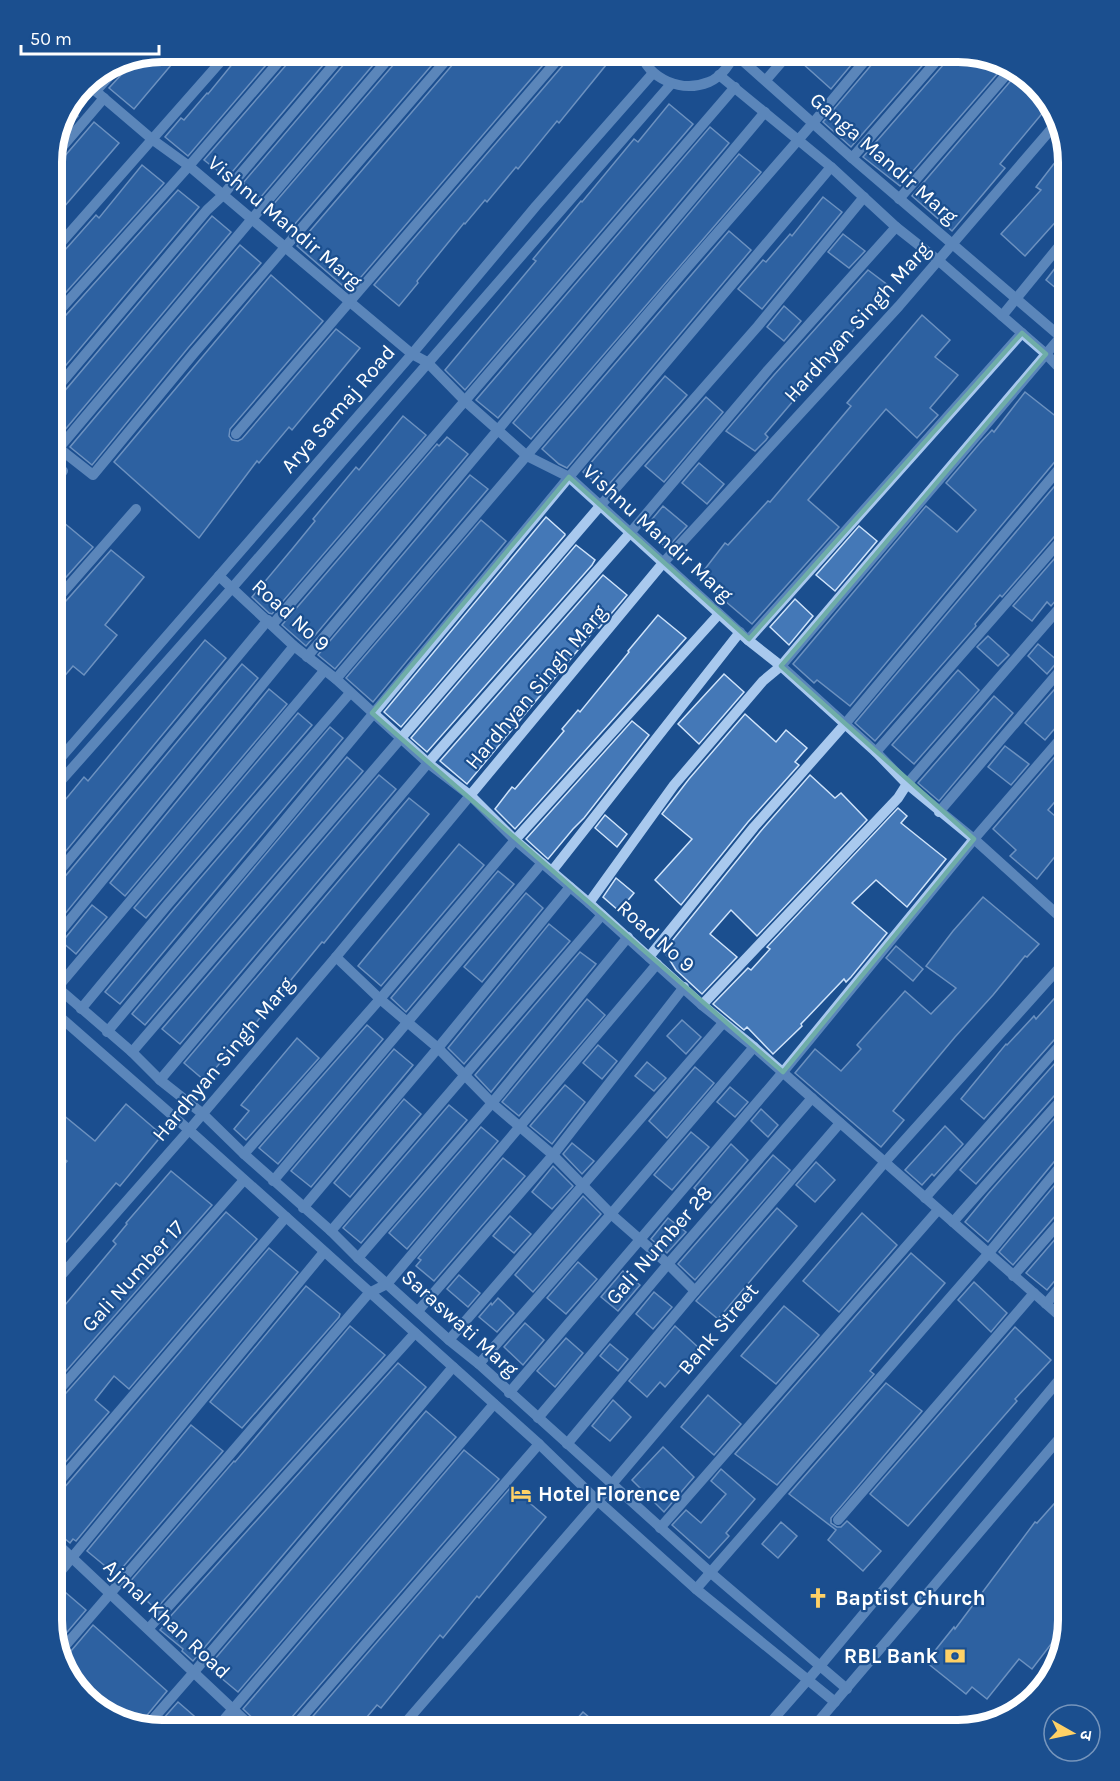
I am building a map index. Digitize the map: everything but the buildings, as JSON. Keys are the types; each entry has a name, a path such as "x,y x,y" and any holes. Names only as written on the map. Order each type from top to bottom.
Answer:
{"street":[{"path":"62,242 220,62"},
{"path":"62,308 279,62"},
{"path":"62,382 336,62"},
{"path":"62,437 387,62"},
{"path":"62,451 93,475 194,353 445,62"},
{"path":"236,434 556,62"},
{"path":"645,62 653,73 670,84 691,87 710,82 727,69 731,62"},
{"name":"Ganga Mandir Marg","path":"747,62 852,158 1058,335"},
{"path":"766,80 781,62"},
{"path":"336,679 864,62"},
{"path":"852,158 935,62"},
{"path":"64,143 115,73"},
{"name":"Arya Samaj Road","path":"62,756 653,73"},
{"path":"899,199 1007,74"},
{"name":"Ganga Mandir Marg","path":"719,75 831,167 896,227 939,261 1058,367"},
{"path":"62,780 232,588 670,84"},
{"path":"62,868 270,622 465,401 735,87"},
{"name":"Vishnu Mandir Marg","path":"93,88 412,354 427,362 465,401 527,456 569,477 719,614 781,666 876,752 906,784 974,839 1058,915"},
{"path":"307,657 765,112"},
{"name":"Hardhyan Singh Marg","path":"62,1274 203,1114 336,957 663,563 939,261 1052,128"},
{"path":"107,1032 569,477 831,167"},
{"path":"132,1052 600,506 758,326 864,197"},
{"path":"160,1080 428,763 630,533 768,370 896,227"},
{"path":"1002,316 1058,247"},
{"path":"552,871 744,636 1022,333"},
{"path":"589,903 674,785 763,681 781,666 1046,354 1058,346"},
{"path":"65,1646 369,1293 387,1284 520,1127 653,960 754,827 845,724 1058,470"},
{"path":"62,593 136,509"},
{"path":"876,752 1058,544"},
{"name":"Road No 9","path":"219,576 294,646 336,679 428,763 471,796 515,840 1058,1314"},
{"path":"702,1005 898,798 906,784 1058,610"},
{"path":"244,1154 515,840 719,614"},
{"path":"62,930 294,646"},
{"path":"62,976 324,671"},
{"path":"939,812 1058,673"},
{"path":"81,1009 168,904 350,693"},
{"path":"509,1393 783,1072 974,839 1058,742"},
{"path":"273,1181 542,863"},
{"path":"303,1208 570,887"},
{"path":"331,1231 602,915"},
{"path":"358,1258 492,1103 628,937"},
{"path":"336,957 380,999 438,1048 492,1103 553,1155 611,1214 695,1291"},
{"name":"Bank Street","path":"408,1719 612,1484 885,1162 1058,969"},
{"path":"418,1311 553,1155 684,987"},
{"name":"Saraswati Marg","path":"62,992 132,1052 160,1080 203,1114 273,1181 660,1528 847,1689"},
{"name":"Saraswati Marg","path":"62,1019 453,1367 696,1589 836,1702"},
{"path":"449,1340 723,1023"},
{"path":"479,1364 754,1047"},
{"path":"925,1198 1058,1047"},
{"name":"Gali Number 28","path":"538,1418 812,1098"},
{"path":"953,1222 1058,1103"},
{"path":"567,1444 840,1122"},
{"path":"696,1589 988,1254 1058,1169"},
{"name":"Gali Number 17","path":"62,1387 244,1180"},
{"path":"660,1528 938,1210"},
{"path":"62,1478 286,1217"},
{"path":"1013,1276 1058,1225"},
{"path":"62,1570 324,1252"},
{"path":"1046,1304 1058,1289"},
{"path":"838,1520 1034,1293"},
{"path":"149,1628 415,1333"},
{"path":"153,1719 453,1367"},
{"path":"773,1720 1058,1381"},
{"path":"224,1719 494,1404"},
{"path":"820,1720 1058,1440"},
{"path":"300,1719 538,1444"},
{"name":"Ajmal Khan Road","path":"62,1548 244,1719"}],"highlighted area":[{"path":"1022,333 1046,354 781,666 974,839 783,1072 372,713 569,477 749,639"}],"place":[{"name":"Hotel Florence","path":"521,1494"},
{"name":"Baptist Church","path":"818,1598"},
{"name":"RBL Bank","path":"955,1656"}]}
